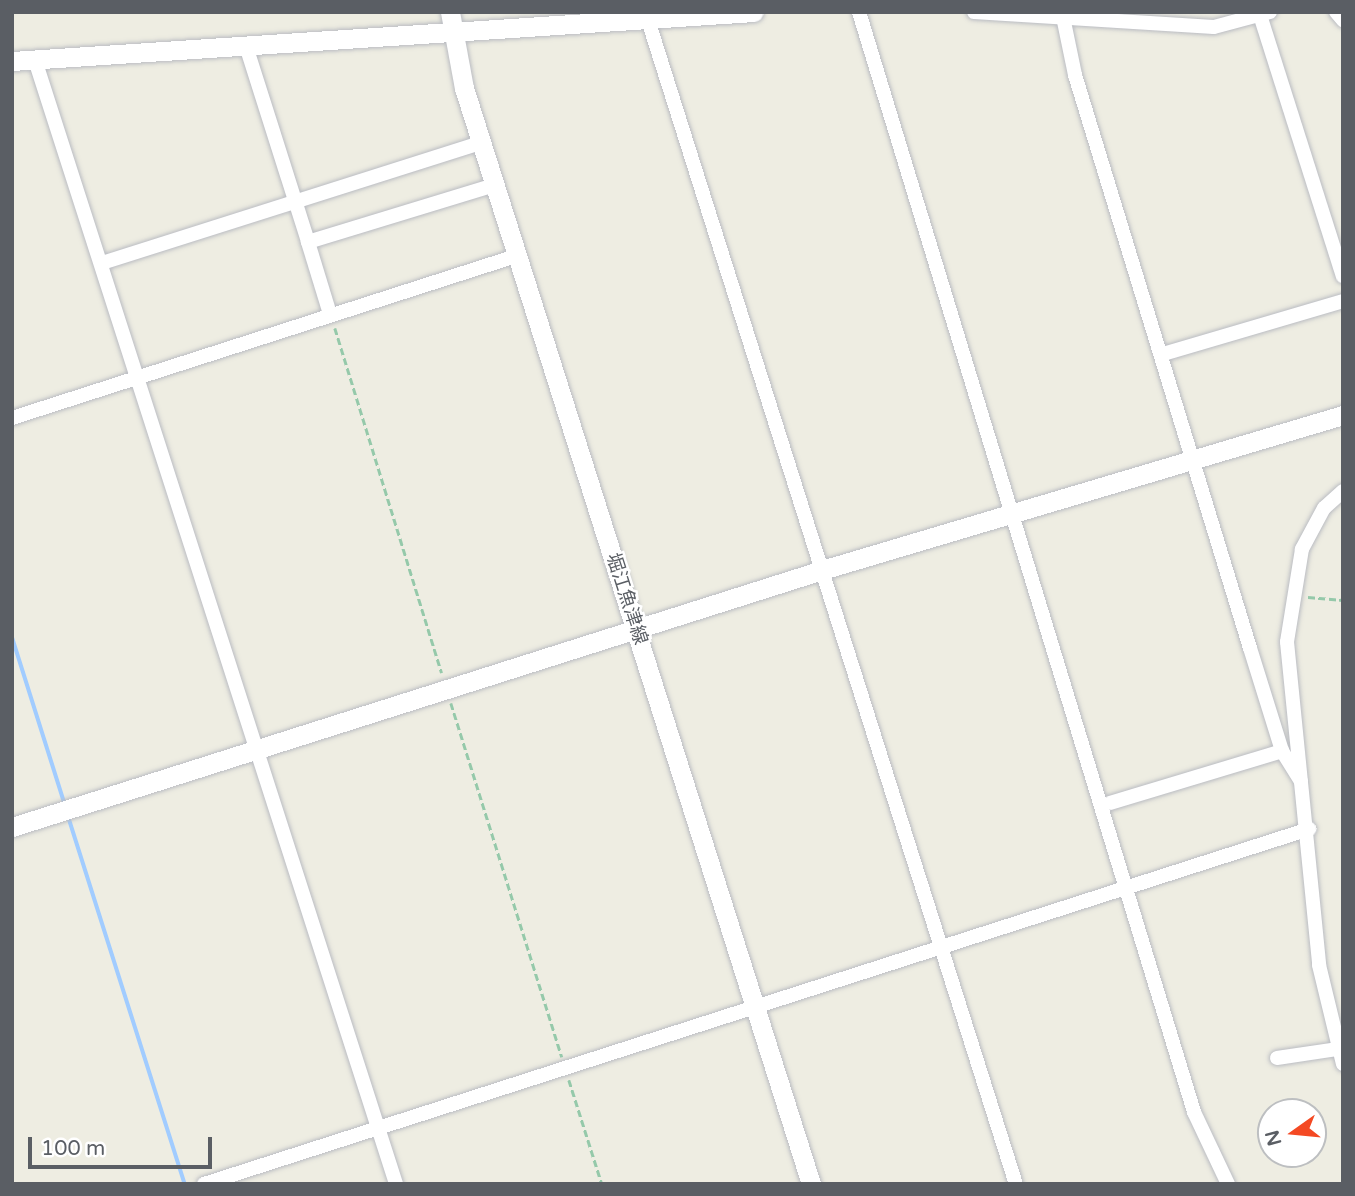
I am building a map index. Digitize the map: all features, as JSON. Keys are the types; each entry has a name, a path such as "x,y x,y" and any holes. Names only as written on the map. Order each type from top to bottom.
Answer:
{"street":[{"name":"堀江魚津線","path":"450,12 450,32 481,143 811,1184"},
{"path":"12,61 753,12"},
{"path":"859,12 1007,512 1194,1112 1227,1184"},
{"path":"974,12 1148,19 1214,27 1265,14 1343,276"},
{"path":"1336,12 1343,20"},
{"path":"1062,17 1163,354 1191,457 1282,751 1301,781"},
{"path":"660,18 822,570 1016,1184"},
{"path":"246,46 330,314"},
{"path":"35,60 141,376 256,751 396,1184"},
{"path":"102,263 293,200 481,143"},
{"path":"308,242 494,185"},
{"path":"12,418 516,256"},
{"path":"1163,354 1343,301"},
{"path":"12,827 1007,512 1343,415"},
{"path":"1343,491 1324,508 1302,549 1291,596 1286,642 1309,829 1319,965 1343,1064"},
{"path":"1110,803 1282,751"},
{"path":"204,1184 1309,829"},
{"path":"1277,1058 1338,1049"}],"path":[{"path":"330,314 602,1184"},
{"path":"1291,596 1343,600"}],"waterway":[{"path":"12,636 65,804"},
{"path":"68,815 185,1184"}]}
